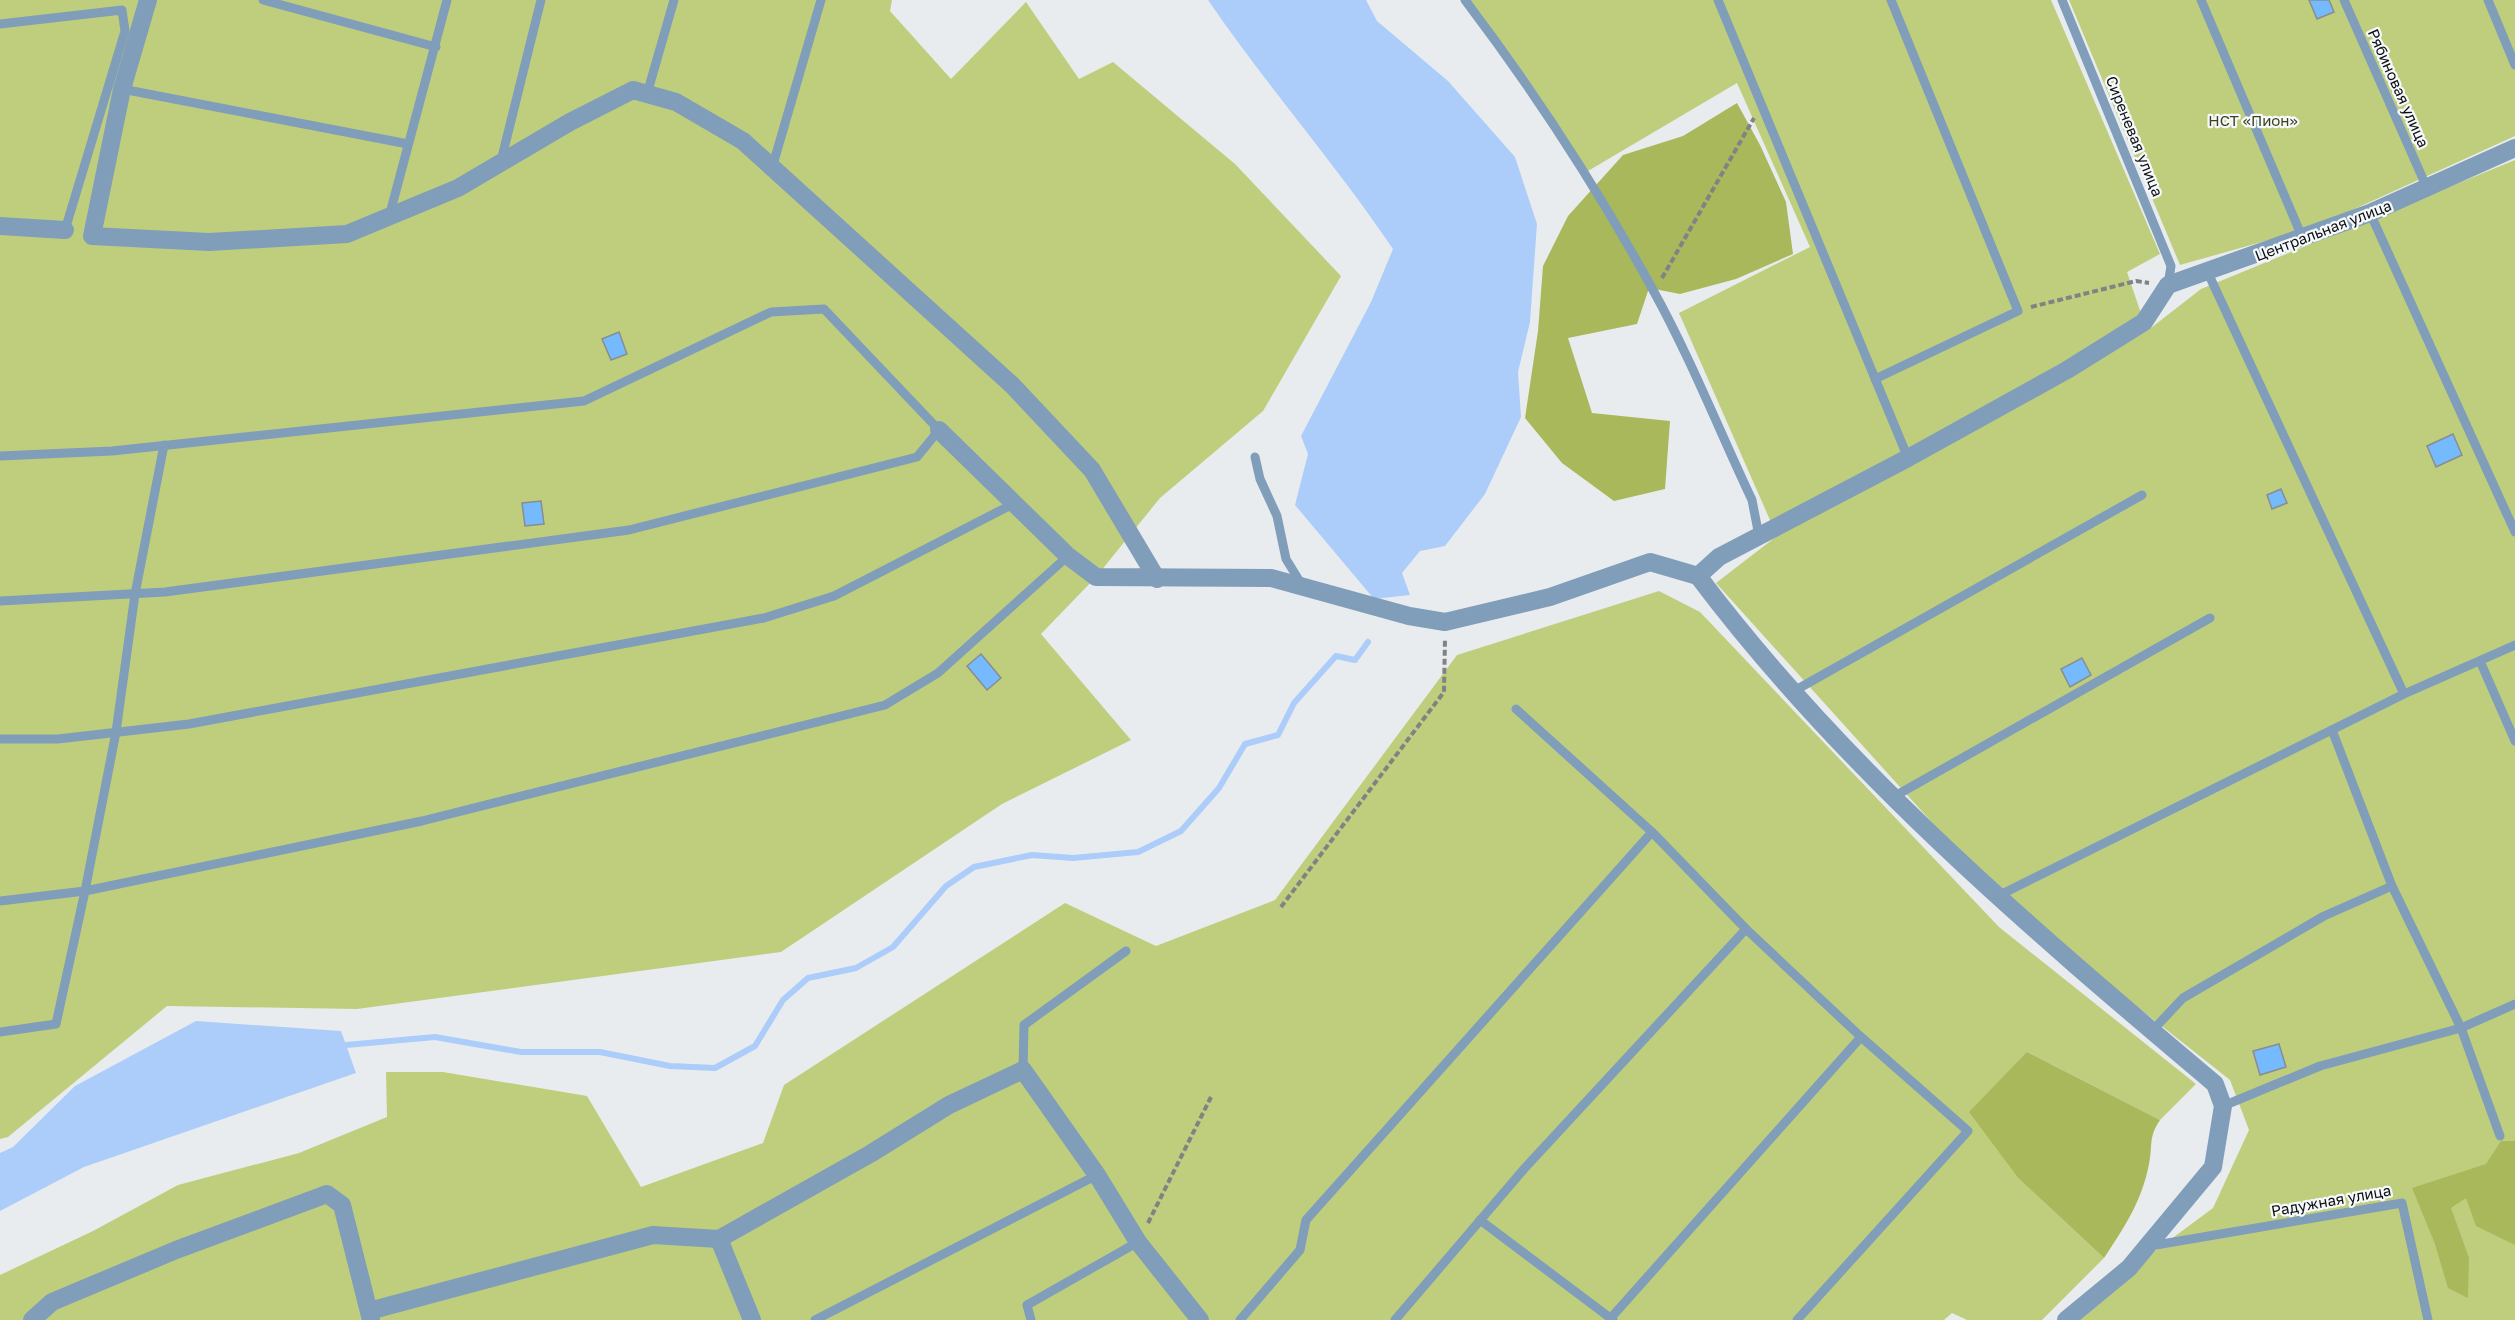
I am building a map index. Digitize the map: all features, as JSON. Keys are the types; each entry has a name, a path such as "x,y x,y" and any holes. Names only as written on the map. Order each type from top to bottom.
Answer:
{"street":[{"path":"148,0 122,89 92,236 209,242 347,234 458,188 633,90 676,102 743,141 1012,385 1092,470 1140,555 1157,579"},
{"name":"Центральная улица","path":"2168,285 2208,273 2370,213 2515,148"},
{"path":"0,226 65,230"},
{"path":"1698,576 1719,557 1908,458 2067,370 2144,322 2168,285"},
{"path":"939,430 1068,556 1096,577 1271,578 1409,616 1445,622 1550,597 1650,562 1698,576 1729,618 1846,749 1998,896 2215,1084 2223,1106 2213,1167 2129,1268 2066,1320"},
{"path":"32,1320 52,1302 176,1250 327,1194 342,1204 370,1316 653,1235 719,1239 870,1154 949,1105 1023,1070 1097,1175 1138,1242 1200,1320"},
{"path":"719,1239 752,1320"}],"lane":[{"path":"263,0 436,47"},
{"path":"389,217 447,0"},
{"path":"500,163 541,0"},
{"path":"647,94 674,0"},
{"path":"772,168 821,0"},
{"path":"1464,0 1566,145 1605,205 1654,292 1752,500 1759,536"},
{"path":"1718,0 1908,458"},
{"path":"1875,379 2018,311 1891,0"},
{"name":"Сиреневая улица","path":"2062,0 2171,266 2168,285"},
{"path":"2201,0 2303,239"},
{"name":"Рябиновая улица","path":"2344,0 2427,188"},
{"path":"2488,0 2515,65"},
{"path":"0,24 122,10 125,31 65,230"},
{"path":"122,89 408,144"},
{"path":"2370,213 2515,532"},
{"path":"2208,273 2404,694"},
{"path":"0,456 112,450 584,401 771,312 824,309 939,430 916,456 629,530 177,591 0,602"},
{"path":"0,1032 56,1024 86,891 116,732 135,594 164,445"},
{"path":"1255,458 1260,479 1277,516 1286,559 1303,587"},
{"path":"1794,691 2142,495"},
{"path":"0,740 58,739 189,724 764,618 834,596 1013,504"},
{"path":"0,901 86,891 422,821 885,705 938,673 1068,556"},
{"path":"1895,796 2210,618"},
{"path":"1998,896 2404,694 2515,645"},
{"path":"2480,660 2515,741"},
{"path":"1515,709 1652,832 1746,929 1862,1037 1968,1131 1797,1320"},
{"path":"2332,730 2392,886 2461,1028 2499,1136"},
{"path":"1240,1320 1300,1250 1306,1220 1652,832"},
{"path":"2152,1030 2183,998 2324,916 2392,886"},
{"path":"1395,1320 1524,1169 1746,929"},
{"path":"1023,1070 1024,1026 1126,951"},
{"path":"2223,1106 2320,1066 2461,1028 2515,1004"},
{"path":"1480,1221 1610,1319 1862,1037"},
{"path":"815,1320 1097,1175"},
{"name":"Радужная улица","path":"2147,1246 2402,1203 2428,1320"},
{"path":"1031,1320 1027,1305 1138,1242"}],"path":[{"path":"1654,292 1761,104"},
{"path":"2018,311 2074,294 2136,281 2168,285"},
{"path":"1281,907 1444,692 1445,622"},
{"path":"1138,1242 1212,1097"}],"green space":[{"path":"0,0 892,0 890,11 951,79 1026,2 1079,79 1113,62 1235,164 1341,276 1263,411 1160,498 1096,577 1041,634 1131,740 1002,804 781,952 357,1009 167,1006 8,1137 0,1139"},
{"path":"1467,0 2051,0 2160,254 2127,272 2147,331 2201,289 2515,160 2515,1320 2062,1320 2213,1208 2249,1130 2230,1080 2001,899 1716,583 1777,536 1679,313 1810,247 1737,83 1588,171"},
{"name":"НСТ «Пион»","path":"2069,0 2515,0 2515,136 2315,227 2180,265"},
{"path":"1737,103 1760,145 1786,202 1793,254 1736,279 1680,294 1649,288 1637,324 1568,338 1592,413 1670,421 1665,489 1614,501 1562,463 1525,418 1538,331 1543,266 1568,216 1623,155 1683,136"},
{"path":"1659,591 1700,612 1999,927 2196,1084 2160,1120 2027,1052 2019,1179 2104,1258 2042,1320 1967,1320 1952,1313 1944,1320 0,1320 0,1275 93,1231 178,1185 299,1153 387,1117 386,1072 443,1072 587,1096 641,1187 763,1143 784,1085 1065,903 1156,946 1275,900 1457,655"},
{"path":"2027,1052 2160,1120 2152,1137 2142,1190 2125,1225 2104,1258 2019,1179 1969,1112"},
{"path":"2501,1141 2515,1141 2515,1245 2476,1226 2466,1198 2451,1208 2469,1258 2468,1298 2448,1288 2435,1244 2412,1188 2486,1164"}],"water":[{"path":"1208,0 1366,0 1377,21 1448,81 1515,157 1537,224 1530,322 1518,372 1521,417 1485,494 1445,546 1420,551 1402,573 1410,595 1374,599 1295,505 1308,454 1301,436 1371,302 1393,249"},
{"path":"196,1021 341,1031 356,1073 84,1167 0,1211 0,1153 13,1147 75,1086"}],"building":[{"path":"2309,0 2329,0 2334,12 2317,19"},
{"path":"619,332 627,354 611,360 602,339"},
{"path":"2453,434 2462,455 2436,467 2427,446"},
{"path":"2281,489 2287,503 2272,509 2267,495"},
{"path":"541,501 544,524 525,526 522,503"},
{"path":"981,654 1001,678 987,690 967,666"},
{"path":"2082,658 2091,675 2070,687 2061,669"},
{"path":"2279,1044 2286,1067 2260,1075 2253,1051"}],"waterway":[{"path":"346,1045 435,1037 521,1052 600,1052 670,1066 715,1068 755,1046 783,1000 808,978 856,968 893,947 946,886 974,867 1032,855 1073,858 1138,852 1181,831 1219,788 1245,744 1278,735 1294,703 1336,656 1355,660 1368,642"}]}
